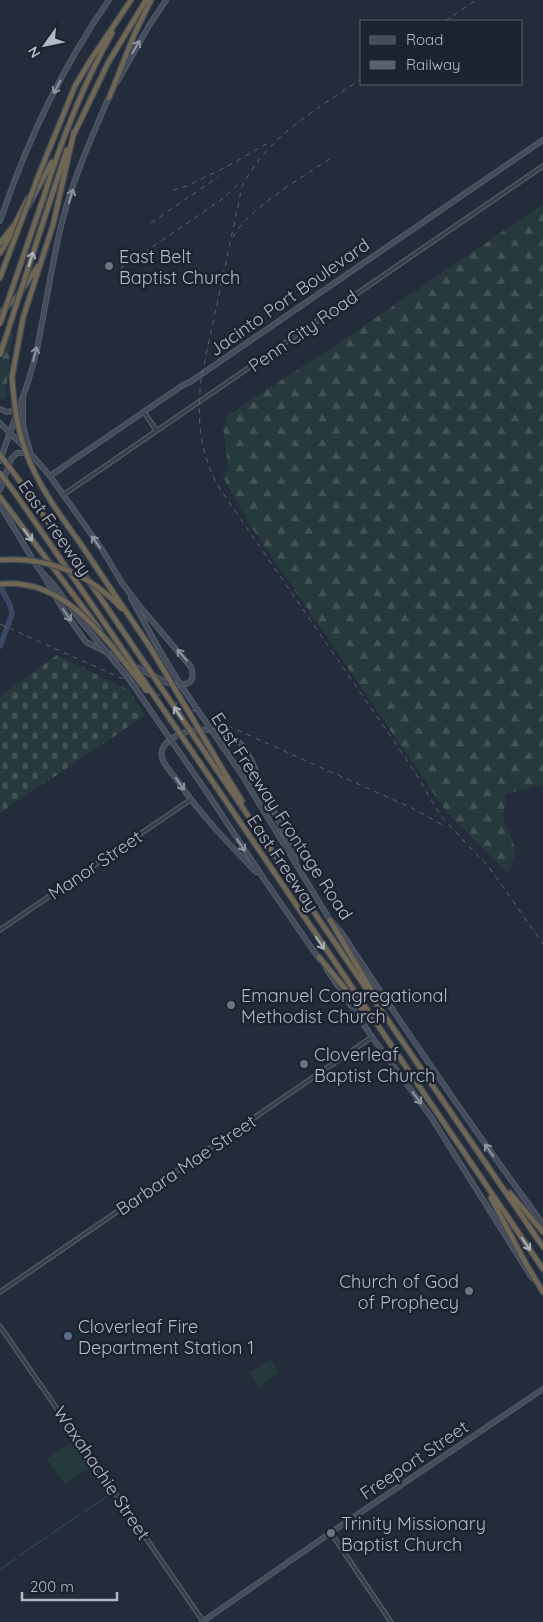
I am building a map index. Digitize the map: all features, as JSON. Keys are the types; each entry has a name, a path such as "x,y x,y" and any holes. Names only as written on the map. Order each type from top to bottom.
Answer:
{"highway":[{"path":"0,253 39,188 91,73 131,0"},
{"path":"0,278 50,144 80,78 131,0"},
{"path":"0,355 74,132 108,63 146,0"},
{"path":"109,98 134,35 151,0"},
{"path":"0,324 65,131"},
{"path":"74,132 60,199 23,318 12,377 19,429 34,472 165,671 227,781"},
{"path":"0,243 20,215 38,177"},
{"path":"0,313 21,292 43,257"},
{"name":"East Freeway","path":"0,455 227,781 543,1247"},
{"name":"East Freeway","path":"0,473 97,612 543,1269"},
{"path":"0,497 109,643 168,717"},
{"path":"0,560 45,562 82,576 100,588 115,602 144,638"},
{"path":"0,584 29,586 60,597 86,617 109,643"},
{"path":"330,920 391,1025"},
{"path":"319,957 383,1034"},
{"path":"478,1174 543,1293"},
{"path":"494,1176 543,1232"}],"main road":[{"path":"0,221 21,166 48,106 72,60 109,0"},
{"path":"0,410 13,411 24,392 37,349 51,268 64,216 80,167 109,98 150,24 166,0"},
{"name":"Jacinto Port Boulevard","path":"50,476 543,140"},
{"path":"0,490 13,456 20,452 30,453 23,426 24,392"},
{"path":"0,461 20,400"},
{"name":"East Freeway Frontage Road","path":"0,423 50,476 103,551 182,688 258,800 330,920 341,932 486,1147 543,1224"},
{"path":"0,505 62,608 86,642 160,680 179,686 185,685 192,678 191,667 142,610 122,583"},
{"path":"0,512 5,514"},
{"path":"42,573 53,584 137,690 372,1038 431,1117 543,1293"},
{"path":"264,879 190,800 162,757 165,745 170,740 197,730 219,733 239,742 243,746 304,877"},
{"name":"Freeport Street","path":"202,1622 543,1389"}],"street":[{"name":"Penn City Road","path":"63,495 543,166"},
{"path":"144,412 156,430"},
{"name":"Manor Street","path":"0,930 190,800"},
{"name":"Barbara Mae Street","path":"0,1292 372,1038"},
{"name":"Waxahachie Street","path":"0,1326 202,1622"},
{"path":"331,1533 391,1622"}],"green space":[{"path":"543,204 543,784 506,794 503,817 516,850 509,874 447,813 246,519 222,475 229,470 223,429 227,416 358,330"},
{"path":"11,328 14,336 9,352 10,367 6,399 0,399 0,363"},
{"path":"57,655 129,690 145,716 0,813 0,696"},
{"path":"270,1359 279,1373 259,1387 249,1373"},
{"path":"76,1439 93,1465 65,1484 46,1459"}],"waterway":[{"path":"0,586 10,605 12,614 0,646"},
{"path":"84,1512 114,1492"},
{"path":"51,1534 79,1515"},
{"path":"19,1556 47,1537"},
{"path":"0,1569 15,1559"}],"railway":[{"path":"446,20 476,0"},
{"path":"360,79 294,125 265,153 252,169 242,187 202,374 199,404 203,448 207,462 220,489 411,766 441,816 466,843"},
{"path":"173,190 187,186 226,167 268,143"},
{"path":"233,237 251,214 264,203 334,156"},
{"path":"151,223 218,177"},
{"path":"120,269 221,200 242,181"},
{"path":"0,624 414,809 446,827"},
{"path":"462,839 489,867 543,944"}],"place":[{"name":"East Belt Baptist Church","path":"109,266"},
{"name":"Emanuel Congregational Methodist Church","path":"231,1005"},
{"name":"Cloverleaf Baptist Church","path":"304,1064"},
{"name":"Church of God of Prophecy","path":"469,1291"},
{"name":"Cloverleaf Fire Department Station 1","path":"68,1336"},
{"name":"Trinity Missionary Baptist Church","path":"331,1533"}]}
